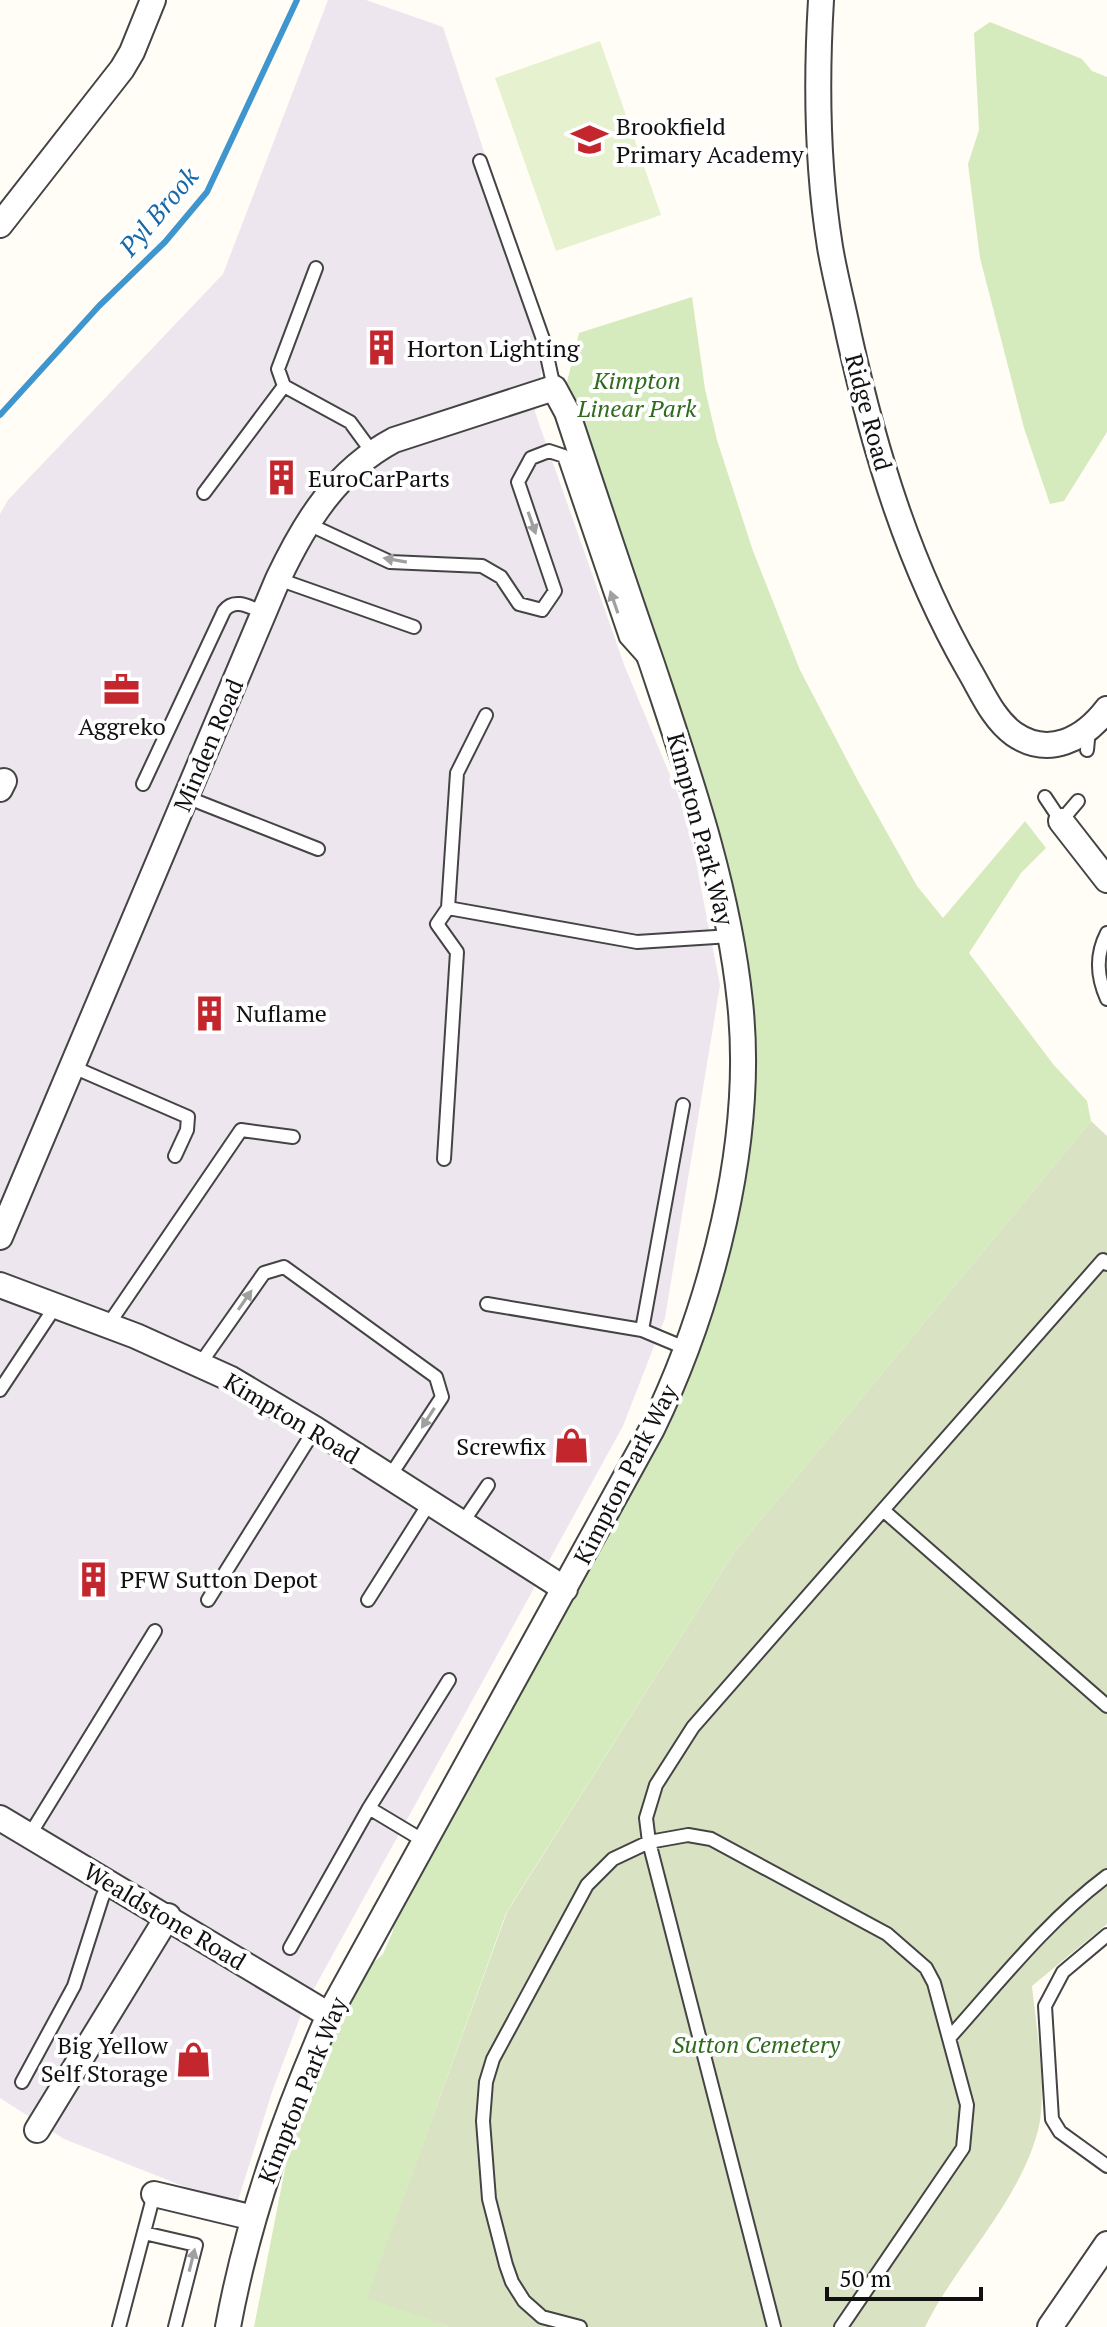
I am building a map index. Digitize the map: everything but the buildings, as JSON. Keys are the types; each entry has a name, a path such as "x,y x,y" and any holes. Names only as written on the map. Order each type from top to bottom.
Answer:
{"street":[{"path":"0,225 122,69 153,0"},
{"name":"Ridge Road","path":"821,0 819,137 830,249 868,416 900,521 959,652 1016,743 1054,746 1083,740 1107,709"},
{"name":"Minden Road","path":"0,1237 278,579 306,523 352,468 394,440 554,388"},
{"name":"Kimpton Park Way","path":"228,2327 261,2190 296,2091 329,2015 652,1429 668,1396 711,1275 726,1216 738,1130 742,1059 740,1005 731,936 702,816 567,412 554,388"},
{"path":"1061,821 1107,880"},
{"name":"Kimpton Road","path":"0,1285 108,1325 200,1364 315,1429 565,1589"},
{"name":"Wealdstone Road","path":"0,1818 329,2015"},
{"path":"37,2130 168,1916"},
{"path":"154,2194 254,2218"},
{"path":"1050,2327 1107,2244"}],"lane":[{"path":"480,161 544,342 554,388"},
{"path":"316,268 278,369 284,386 350,422 372,452"},
{"path":"204,493 284,386"},
{"path":"306,523 390,562 482,566 501,577 519,604 542,610 555,591 518,482 531,458 549,451 564,456 626,638 653,668"},
{"path":"278,579 414,627"},
{"path":"143,784 224,611 235,602 264,613"},
{"path":"444,1159 457,952 437,924 448,908 457,773 486,715"},
{"path":"186,797 318,849"},
{"path":"1045,797 1061,821 1078,801"},
{"path":"448,908 637,942 731,936"},
{"path":"1107,933 1101,944 1098,963 1100,983 1107,999"},
{"path":"73,1067 188,1117 187,1130 175,1156"},
{"path":"642,1330 683,1105"},
{"path":"108,1325 241,1130 293,1137"},
{"path":"774,2327 649,1842 646,1818 656,1785 693,1727 1103,1260 1107,1264"},
{"path":"200,1364 264,1273 284,1267 436,1377 442,1397 390,1476"},
{"path":"487,1304 642,1330 685,1348"},
{"path":"0,1390 55,1307"},
{"path":"208,1600 315,1429"},
{"path":"463,1522 488,1485"},
{"path":"368,1600 430,1502"},
{"path":"883,1510 1107,1706"},
{"path":"29,1836 155,1631"},
{"path":"290,1948 369,1808 449,1680"},
{"path":"369,1808 424,1841"},
{"path":"580,2327 542,2317 524,2301 512,2282 489,2199 483,2121 486,2082 493,2059 587,1885 613,1859 649,1842 688,1835 711,1839 887,1934 926,1968 934,1983 967,2105 963,2148 841,2327"},
{"path":"950,2037 1030,1946 1066,1910 1107,1876"},
{"path":"22,2082 74,1986 109,1882"},
{"path":"1107,1935 1063,1972 1045,2006 1052,2119 1060,2132 1107,2166"},
{"path":"119,2327 154,2194"},
{"path":"144,2233 196,2245 175,2327"}],"shaded area":[{"path":"328,0 366,0 443,27 546,340 535,412 625,667 687,816 720,985 665,1318 623,1426 304,2007 272,2092 236,2207 64,2139 0,2098 0,514 8,500 223,274"}],"green space":[{"path":"990,22 1082,59 1092,71 1107,77 1107,432 1064,501 1050,504 1024,428 980,258 968,164 979,130 974,33"},
{"path":"600,41 661,215 556,251 495,78"},
{"name":"Kimpton Linear Park","path":"692,297 705,389 717,440 753,551 800,670 917,886 943,918 1025,821 1046,848 1021,873 969,953 1053,1064 1087,1101 1091,1121 735,1551 506,1913 368,2297 449,2327 254,2327 290,2143 339,2014 355,1979 383,1954 393,1931 395,1900 657,1435 736,1224 756,1032 736,910 714,814 564,394 579,333"},
{"name":"Sutton Cemetery","path":"1091,1121 1107,1136 1107,1924 1032,1986 1040,2057 1041,2111 1031,2153 1004,2204 925,2327 449,2327 367,2298 507,1912 735,1551"}],"waterway":[{"name":"Pyl Brook","path":"0,415 99,306 165,242 207,192 297,0"}],"place":[{"name":"Brookfield Primary Academy","path":"590,140"},
{"name":"Horton Lighting","path":"381,348"},
{"name":"EuroCarParts","path":"282,478"},
{"name":"Aggreko","path":"122,689"},
{"name":"Nuflame","path":"210,1013"},
{"name":"Screwfix","path":"572,1446"},
{"name":"PFW Sutton Depot","path":"94,1579"},
{"name":"Big Yellow Self Storage","path":"194,2059"}]}
